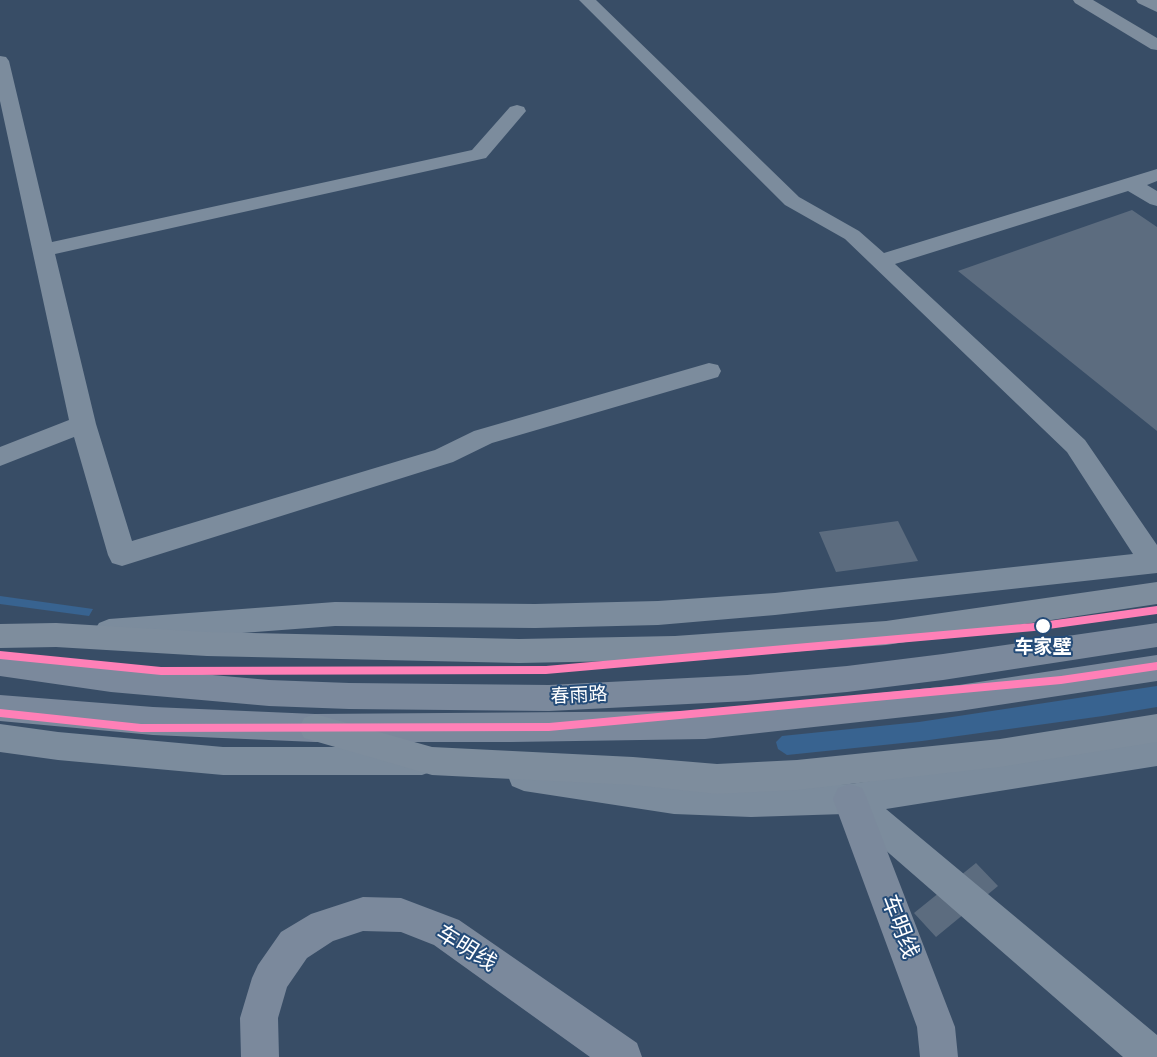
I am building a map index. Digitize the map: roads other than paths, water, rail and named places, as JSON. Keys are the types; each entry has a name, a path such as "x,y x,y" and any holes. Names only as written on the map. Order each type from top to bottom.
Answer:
{"highway":[{"path":"1081,0 1157,45"},
{"path":"1139,6 1153,14"},
{"path":"0,636 56,635 207,644 519,651 675,648 886,633 1157,592"},
{"path":"315,728 432,761 633,771 717,779 797,775 1000,753 1157,728"}],"main road":[{"name":"春雨路","path":"0,664 111,679 260,692 349,696 549,698 747,688 847,679 943,667 1157,635"},
{"name":"春雨路","path":"0,708 162,722 315,728 510,728 705,724 959,698 1157,668"},
{"name":"车明线","path":"850,799 936,1027 939,1057"},
{"name":"车明线","path":"260,1057 259,1018 271,978 294,945 324,926 363,914 401,915 446,932 623,1057"}],"street":[{"path":"0,625 56,635 334,614 535,616 658,613 775,604 1156,562 1076,446 852,235 792,201 587,0"},
{"path":"0,60 83,424 122,556 444,456 483,438 709,371"},
{"path":"44,250 479,154 517,111"},
{"path":"879,262 1157,175"},
{"path":"1130,183 1157,200"},
{"path":"0,457 83,424"},
{"path":"0,738 58,746 223,761 432,761 674,799 751,802 850,799 1157,752"},
{"path":"850,799 1153,1057"}],"place":[{"name":"车家壁","path":"1043,626"}]}
